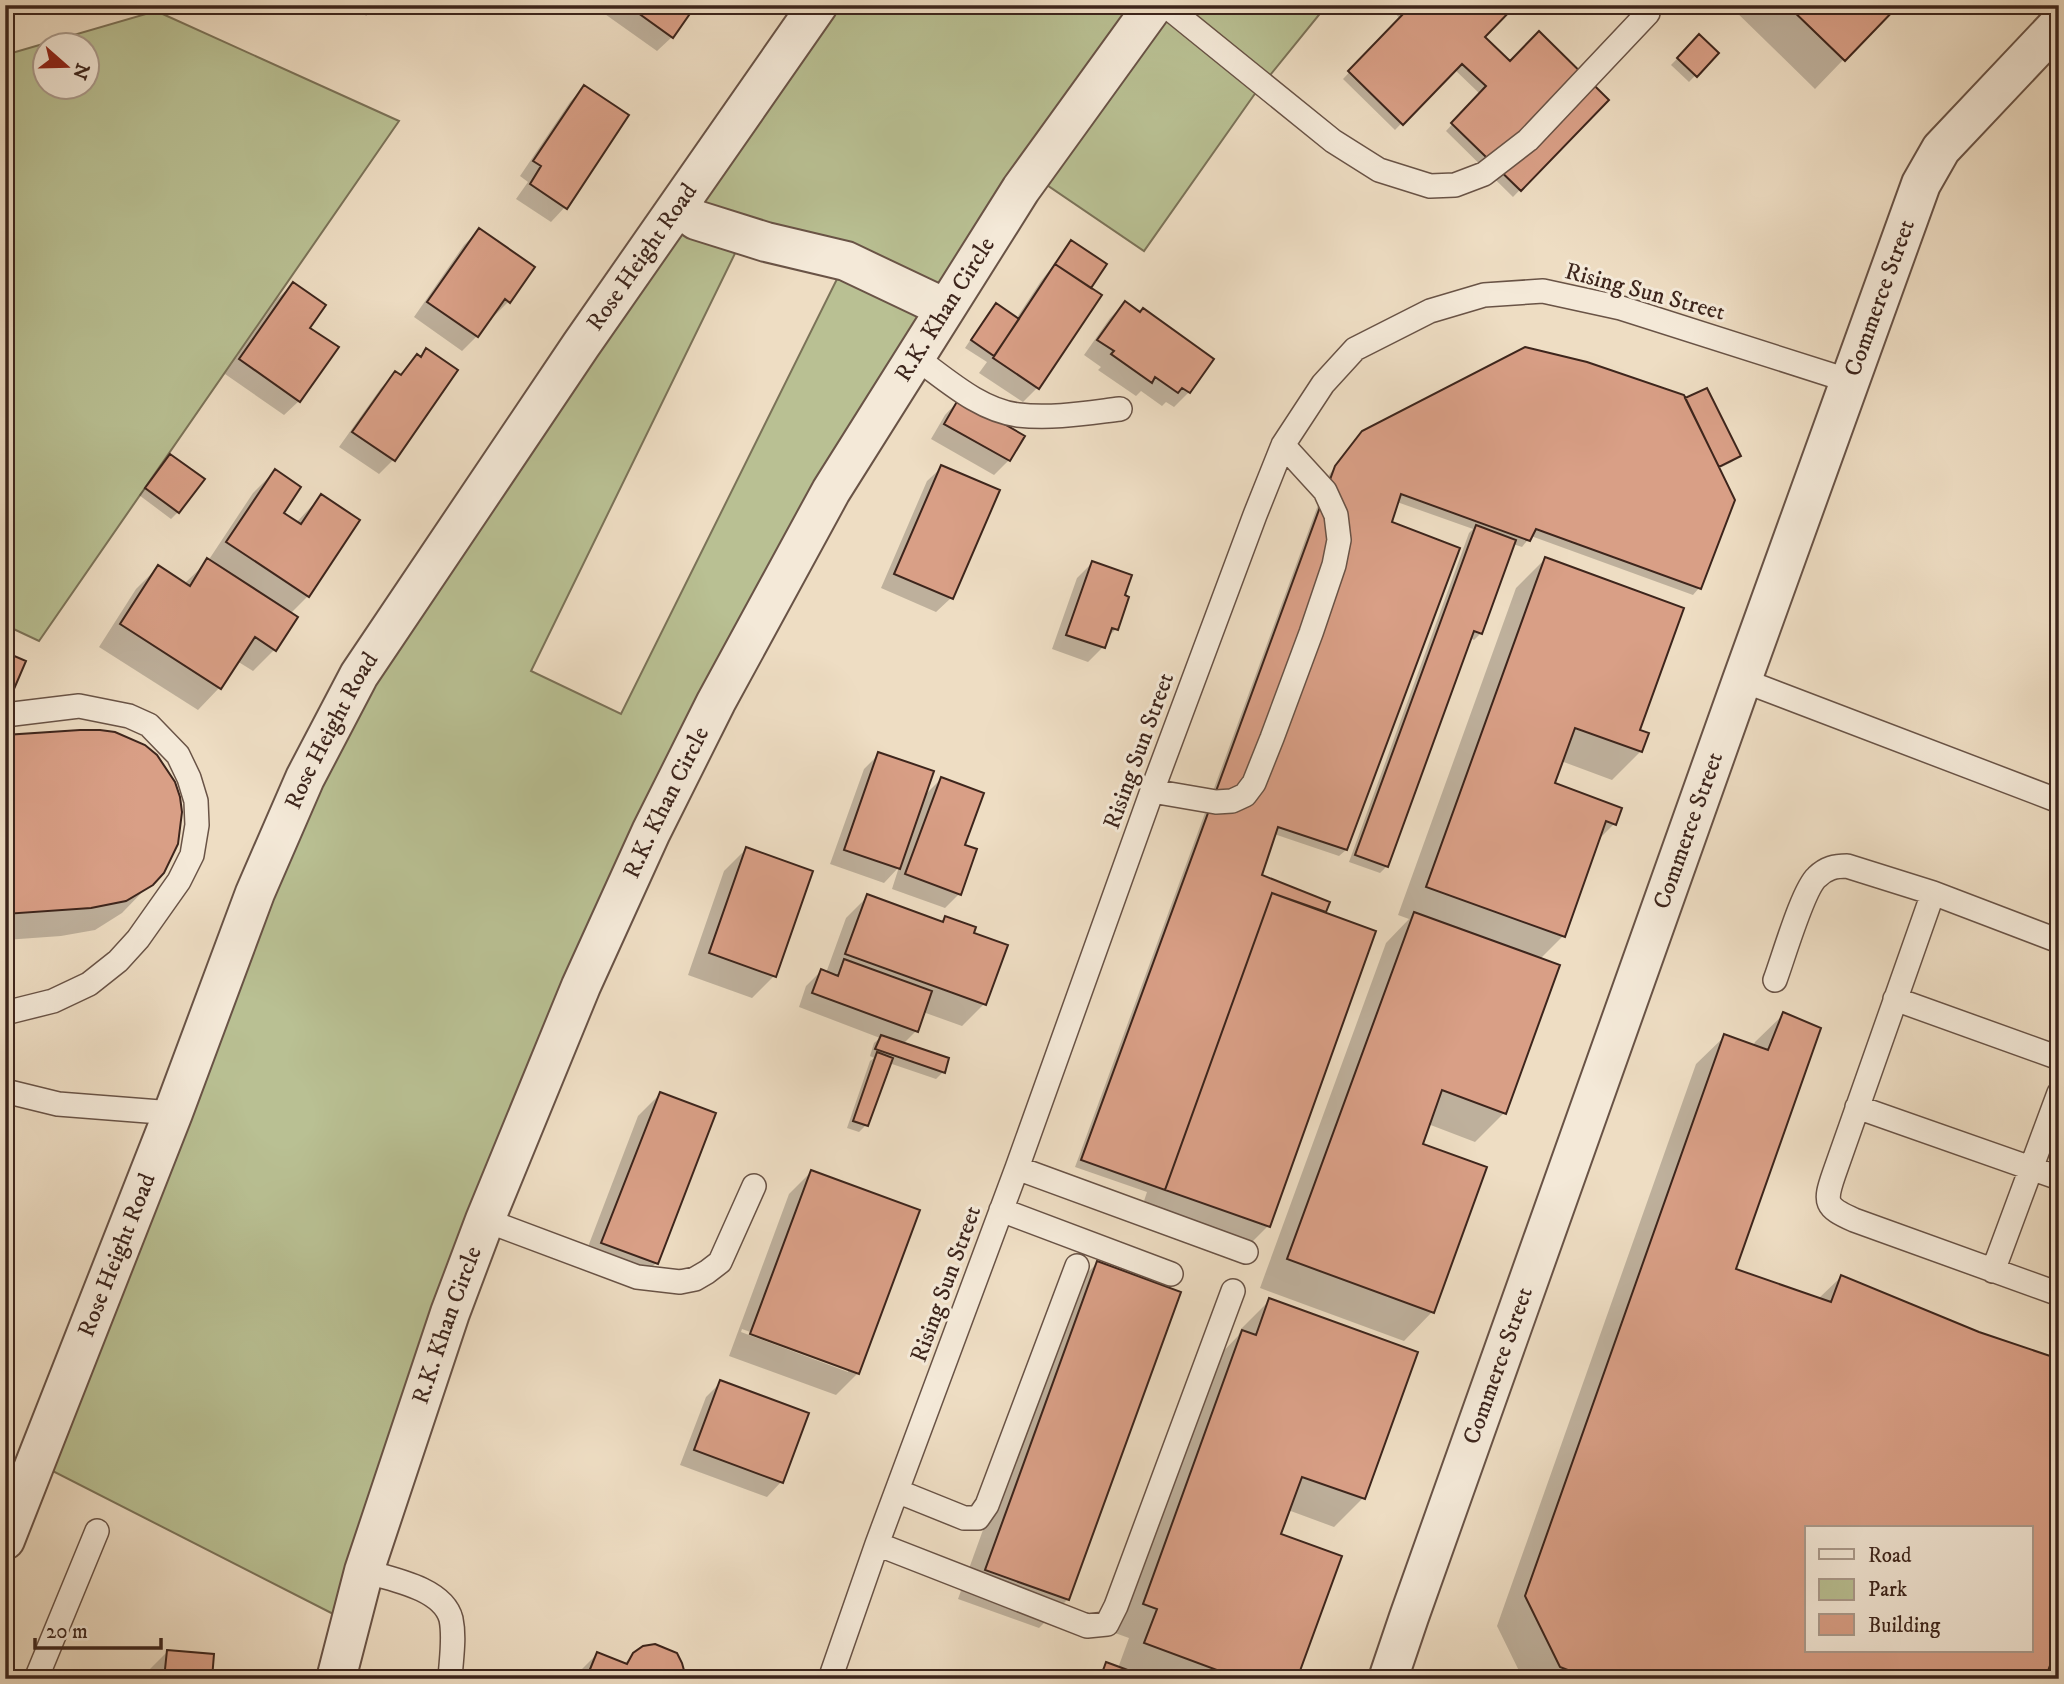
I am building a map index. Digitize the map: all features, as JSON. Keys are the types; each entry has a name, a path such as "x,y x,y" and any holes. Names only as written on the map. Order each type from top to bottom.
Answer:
{"street":[{"name":"Rose Height Road","path":"5,1540 173,1113 255,893 305,778 359,674 581,345 818,5"},
{"name":"R.K. Khan Circle","path":"336,1679 364,1571 450,1313 581,986 657,820 716,702 831,491 1021,189 1154,5"},
{"name":"Commerce Street","path":"1388,1679 1917,195 1941,149 2059,24"},
{"path":"678,207 696,220 766,242 846,261 946,308"}],"lane":[{"path":"1165,5 1333,141 1379,170 1430,186 1455,185 1484,174 1528,140 1648,13"},
{"name":"Rising Sun Street","path":"830,1679 877,1544 1255,515 1283,445 1323,383 1355,349 1430,311 1484,295 1543,291 1621,308 1850,381"},
{"path":"915,357 989,406 1016,415 1049,417 1120,410"},
{"path":"1152,791 1216,803 1232,802 1245,795 1254,783 1272,738 1311,633 1334,565 1339,540 1336,515 1325,491 1283,445"},
{"path":"1742,680 2059,802"},
{"path":"5,715 79,706 129,716 149,725 178,755 190,778 196,801 197,825 192,855 179,881 138,939 118,961 89,984 53,1000 5,1013"},
{"path":"1775,980 1806,894 1815,878 1836,866 1847,866 1933,893 2059,941"},
{"path":"1933,893 1857,1107 1827,1201 1836,1212 1854,1220 2059,1294"},
{"path":"1895,999 2059,1058"},
{"path":"5,1091 58,1104 173,1113"},
{"path":"1993,1271 2059,1093"},
{"path":"1857,1107 2059,1178"},
{"path":"1017,1168 1246,1252"},
{"path":"485,1220 637,1277 680,1282 695,1279 720,1262 754,1186"},
{"path":"1001,1210 1171,1274"},
{"path":"897,1491 964,1518 978,1518 987,1505 1077,1266"},
{"path":"877,1544 1087,1626 1107,1625 1233,1291"},
{"path":"36,1679 97,1531"},
{"path":"364,1571 428,1592 443,1602 451,1619 450,1679"}],"green space":[{"path":"817,5 1327,5 1254,95 1144,251 1035,177 650,840 349,1622 33,1461 302,776","holes":["744,235 846,261 621,714 531,671"]},
{"path":"156,11 399,121 39,641 5,625 5,55 32,47 32,102 102,102 102,32 84,32"}],"building":[{"path":"627,5 696,5 673,38"},
{"path":"1400,5 1516,5 1485,37 1510,61 1539,31 1609,100 1521,191 1451,123 1486,86 1462,64 1403,125 1348,71 1406,11"},
{"path":"1787,5 1899,5 1845,61"},
{"path":"1699,34 1719,53 1697,77 1677,58"},
{"path":"584,85 629,115 567,209 530,184 541,166 533,161"},
{"path":"479,228 535,267 510,303 505,299 478,337 427,302"},
{"path":"1071,240 1107,264 1091,288 1055,264"},
{"path":"1055,264 1102,295 1039,389 993,358"},
{"path":"293,282 326,305 310,328 339,347 300,402 239,359"},
{"path":"1125,301 1140,312 1143,308 1214,359 1190,393 1182,388 1178,393 1155,377 1152,383 1111,354 1114,351 1097,340"},
{"path":"996,303 1019,319 994,356 971,340"},
{"path":"1525,347 1587,362 1684,395 1735,500 1701,589 1536,529 1530,541 1401,494 1392,522 1460,548 1347,850 1278,827 1262,875 1330,902 1326,912 1272,893 1165,1190 1081,1160 1335,466 1362,431"},
{"path":"426,348 458,370 395,461 352,432 395,371 401,375 417,354 421,357"},
{"path":"1707,388 1741,456 1719,467 1685,398"},
{"path":"959,398 1025,436 1010,461 944,424"},
{"path":"170,454 205,479 179,513 145,488"},
{"path":"941,465 1000,490 953,599 894,574"},
{"path":"275,469 301,487 284,513 301,524 321,494 360,520 309,597 226,542"},
{"path":"1476,525 1516,540 1482,634 1474,631 1388,867 1355,855"},
{"path":"1545,557 1684,608 1640,730 1649,733 1642,752 1575,728 1555,783 1622,808 1616,825 1606,821 1565,937 1426,887"},
{"path":"207,558 298,617 276,651 255,637 221,689 120,624 158,565 190,586"},
{"path":"1092,561 1132,575 1125,595 1129,597 1118,630 1112,628 1105,648 1066,635"},
{"path":"5,652 26,661 8,703 5,702"},
{"path":"80,730 115,732 145,745 157,755 175,782 180,797 182,812 178,844 164,873 153,885 126,901 91,908 5,914 5,735"},
{"path":"878,752 934,771 900,869 844,850"},
{"path":"941,777 984,793 965,845 977,849 961,895 905,874"},
{"path":"746,847 813,871 776,977 709,953"},
{"path":"1272,893 1376,931 1270,1227 1165,1190"},
{"path":"867,894 943,922 945,916 976,927 974,933 1008,945 986,1005 845,954"},
{"path":"1414,912 1560,965 1506,1114 1442,1090 1423,1144 1487,1167 1434,1313 1287,1259"},
{"path":"844,959 932,991 918,1032 812,993 821,969 838,976"},
{"path":"1783,1012 1821,1028 1736,1269 1831,1302 1841,1275 1979,1332 2059,1359 2059,1641 2045,1679 1591,1679 1560,1667 1525,1596 1724,1034 1768,1050"},
{"path":"881,1035 949,1058 945,1073 875,1049"},
{"path":"877,1052 893,1058 868,1126 853,1121"},
{"path":"660,1092 716,1113 658,1264 601,1243"},
{"path":"811,1170 920,1210 859,1374 750,1334"},
{"path":"1097,1261 1181,1292 1069,1600 985,1570"},
{"path":"1269,1298 1418,1352 1365,1499 1302,1477 1281,1534 1342,1556 1297,1679 1241,1679 1144,1643 1157,1609 1143,1604 1242,1330 1256,1335"},
{"path":"720,1380 809,1413 783,1483 694,1450"},
{"path":"655,1644 677,1653 685,1674 684,1679 586,1679 597,1652 627,1664 633,1653 643,1646"},
{"path":"167,1650 214,1654 212,1679 164,1679"},
{"path":"1106,1662 1152,1679 1100,1679"}]}
